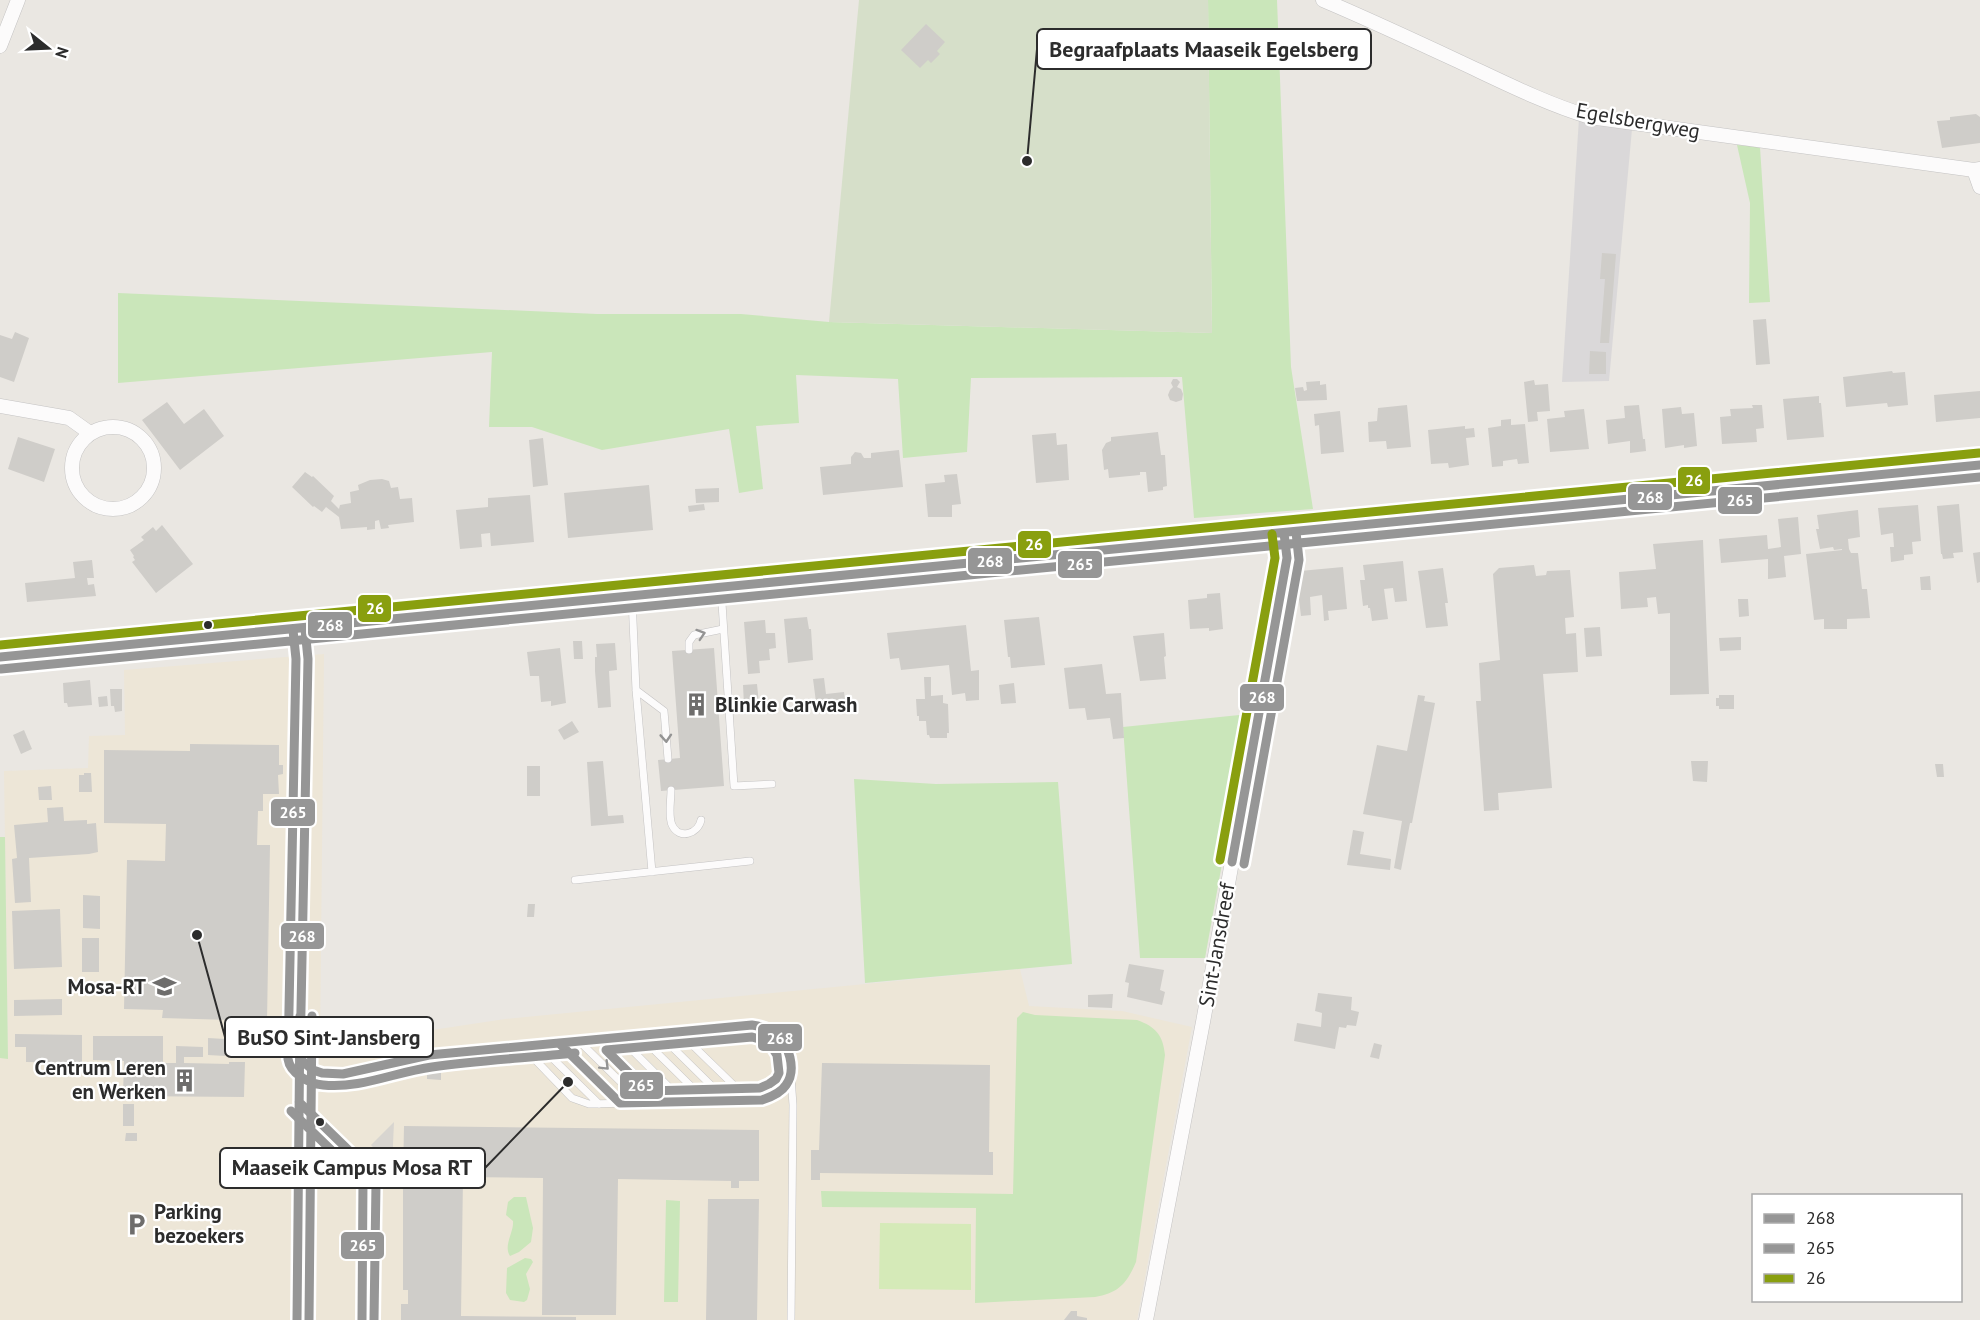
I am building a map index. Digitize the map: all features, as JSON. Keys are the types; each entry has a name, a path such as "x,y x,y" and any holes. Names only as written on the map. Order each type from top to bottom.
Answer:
{"main road":[{"path":"0,657 1980,465"}],"street":[{"path":"0,46 18,0"},
{"name":"Egelsbergweg","path":"1323,0 1376,22 1514,87 1590,117 1977,170 1980,187"},
{"path":"0,406 69,418 90,433"},
{"path":"102,428 122,428 140,436 148,446 153,459 154,472 151,484 133,504 108,509 84,498 76,487 72,476 73,458 81,441 90,433 102,428"},
{"name":"Sint-Jansdreef","path":"1146,1320 1201,1034 1287,558 1284,533"}],"lane":[{"path":"721,587 734,786 772,784"},
{"path":"632,596 636,690 652,872"},
{"path":"297,1320 308,659 305,629"},
{"path":"689,650 689,642 694,635 723,629"},
{"path":"636,690 664,711 668,759"},
{"path":"671,790 671,822 676,831 684,834 692,833 699,828 701,820"},
{"path":"575,880 750,861"},
{"path":"300,1059 313,1070 343,1074 429,1055 752,1025 774,1030 788,1049 793,1105 791,1320"},
{"path":"679,1032 748,1100"},
{"path":"659,1034 727,1101"},
{"path":"639,1035 706,1101"},
{"path":"619,1037 684,1102"},
{"path":"599,1039 663,1102"},
{"path":"579,1041 642,1103"},
{"path":"559,1043 620,1103"},
{"path":"539,1045 599,1104"},
{"path":"522,1046 572,1098 584,1103 762,1100 774,1096 784,1088 791,1077"},
{"path":"299,1102 374,1175 376,1183 374,1320"}],"shaded area":[{"path":"1579,118 1632,129 1609,381 1562,382"},
{"name":"Mosa-RT","path":"324,654 320,1047 505,1019 1020,969 1029,1006 1122,1011 1192,1027 1137,1320 0,1320 0,1058 8,1058 4,771 88,768 89,736 125,735 124,670"},
{"path":"394,1122 392,1167 371,1145"}],"green space":[{"path":"859,0 1208,0 1212,333 829,322"},
{"path":"1208,0 1277,0 1291,367 1313,509 1194,518 1182,377 971,378 967,452 903,458 898,379 796,375 799,423 756,426 763,489 739,493 729,429 602,450 532,427 489,427 492,352 118,383 118,293 597,314 741,314 829,322 1212,333"},
{"path":"1737,145 1760,147 1770,302 1749,303 1750,203"},
{"path":"1249,714 1205,958 1140,958 1123,727"},
{"path":"854,779 936,784 1058,782 1072,964 865,983"},
{"path":"0,837 5,837 8,1059 0,1058"},
{"path":"1023,1012 1035,1015 1137,1020 1154,1029 1160,1037 1165,1055 1136,1262 1121,1286 1103,1295 975,1303 976,1208 822,1207 821,1191 1013,1194 1017,1018"},
{"path":"514,1197 526,1197 533,1228 531,1242 510,1256 508,1243 513,1221 506,1215 508,1202"},
{"path":"666,1200 680,1201 678,1302 664,1302"},
{"path":"880,1223 971,1224 971,1290 879,1289"},
{"path":"525,1258 533,1262 526,1274 530,1289 527,1300 524,1302 510,1300 506,1293 507,1268"}],"building":[{"path":"926,24 945,42 937,51 940,54 931,63 928,60 920,68 901,50"},
{"path":"1976,114 1980,117 1980,143 1942,148 1937,121"},
{"path":"1602,253 1616,254 1609,343 1600,343 1605,279 1600,279"},
{"path":"1766,319 1770,364 1756,365 1753,320"},
{"path":"15,332 29,338 14,382 0,377 0,335 12,339"},
{"path":"1590,351 1606,352 1606,374 1589,374"},
{"path":"1892,371 1893,373 1905,372 1908,405 1888,407 1887,403 1846,407 1843,377"},
{"path":"1173,379 1180,382 1177,387 1183,394 1182,400 1176,402 1170,400 1168,395 1173,387 1171,383"},
{"path":"1534,380 1535,385 1548,384 1550,411 1537,412 1538,421 1528,422 1524,382"},
{"path":"1320,381 1320,385 1326,384 1327,400 1297,401 1295,388 1303,387 1304,391 1307,390 1306,382"},
{"path":"1980,391 1980,418 1936,422 1934,395"},
{"path":"1819,396 1824,437 1787,440 1783,399"},
{"path":"167,402 184,424 204,409 224,436 180,470 142,420"},
{"path":"1407,405 1411,447 1387,449 1386,441 1369,442 1368,422 1377,421 1378,408"},
{"path":"1639,405 1646,451 1630,453 1630,441 1608,444 1606,420 1625,418 1624,406"},
{"path":"1752,405 1762,405 1764,428 1756,429 1757,442 1722,444 1720,417 1731,416 1730,409 1753,408"},
{"path":"1681,407 1682,414 1694,413 1697,446 1684,448 1684,445 1665,448 1662,409"},
{"path":"1584,409 1589,449 1550,452 1547,419 1565,417 1564,411"},
{"path":"1340,411 1344,452 1321,454 1319,425 1315,426 1314,414"},
{"path":"1511,419 1511,425 1525,424 1529,463 1518,464 1517,459 1503,461 1503,466 1492,467 1488,428 1501,426 1501,420"},
{"path":"1465,426 1465,429 1474,428 1475,437 1466,438 1469,465 1449,468 1448,463 1431,464 1428,430"},
{"path":"1158,432 1161,455 1165,455 1167,486 1163,487 1163,490 1148,492 1146,472 1140,472 1140,475 1109,478 1108,469 1104,470 1102,450 1106,443 1111,441 1111,437"},
{"path":"1056,433 1057,445 1067,444 1069,480 1036,483 1032,435"},
{"path":"18,437 55,449 44,482 8,469"},
{"path":"543,438 548,485 533,487 529,440"},
{"path":"899,450 903,487 823,495 820,467 851,464 851,457 855,452 861,453 864,458 871,458 871,453"},
{"path":"305,472 313,476 334,496 331,501 339,509 340,505 351,503 350,492 359,490 358,485 370,480 389,481 391,488 398,487 400,499 412,498 414,522 388,525 389,528 381,529 379,520 375,521 375,529 367,530 367,527 341,529 339,517 326,507 322,512 313,507 292,487"},
{"path":"957,474 961,504 952,505 952,517 928,517 925,484 945,482 944,475"},
{"path":"649,485 653,530 568,538 564,493"},
{"path":"719,488 719,502 696,503 695,489"},
{"path":"530,495 534,542 491,546 490,533 481,534 482,547 460,549 456,510 488,507 488,498"},
{"path":"704,504 705,510 689,512 688,506"},
{"path":"1959,504 1963,552 1953,553 1954,558 1943,559 1937,506"},
{"path":"1918,505 1921,541 1912,542 1913,554 1904,555 1904,560 1891,562 1890,547 1894,547 1893,533 1881,535 1878,508"},
{"path":"1858,510 1860,537 1848,539 1849,549 1851,553 1858,553 1862,589 1867,589 1870,618 1847,619 1847,629 1824,629 1824,619 1814,620 1806,554 1842,549 1834,550 1833,547 1820,549 1816,529 1819,529 1817,515"},
{"path":"1798,517 1801,554 1784,556 1786,577 1768,579 1768,559 1721,563 1719,539 1767,535 1768,549 1781,547 1778,519"},
{"path":"162,525 193,564 156,593 132,562 135,560 130,550 144,540 141,537 153,527 156,531"},
{"path":"1703,540 1709,694 1670,695 1670,613 1658,614 1656,597 1647,598 1648,607 1621,609 1619,572 1656,569 1653,544"},
{"path":"1980,552 1980,582 1977,583 1973,553"},
{"path":"92,560 94,578 87,578 88,585 94,584 96,596 27,602 25,583 75,578 73,562"},
{"path":"1403,561 1407,601 1395,602 1393,588 1384,589 1388,619 1372,621 1370,608 1368,605 1363,606 1360,580 1365,580 1363,565"},
{"path":"1534,565 1536,576 1546,575 1547,571 1570,570 1574,617 1565,618 1566,634 1576,633 1578,672 1543,674 1552,788 1498,793 1499,810 1484,811 1476,701 1481,701 1479,663 1500,660 1493,574 1499,568"},
{"path":"1343,567 1347,609 1328,611 1329,620 1324,621 1322,595 1310,597 1311,615 1301,616 1297,583 1301,583 1300,571"},
{"path":"1443,568 1448,603 1445,603 1448,626 1426,628 1418,571"},
{"path":"1930,576 1931,590 1921,590 1920,577"},
{"path":"1220,593 1223,629 1209,631 1209,628 1190,629 1188,600 1207,598 1207,594"},
{"path":"1738,599 1748,599 1749,616 1739,617"},
{"path":"807,617 809,629 811,629 813,660 788,663 784,619"},
{"path":"1039,617 1045,665 1011,668 1004,620"},
{"path":"765,620 766,633 775,633 776,648 769,649 770,660 759,661 760,673 748,674 744,622"},
{"path":"966,625 971,671 979,670 979,700 966,701 965,693 952,695 949,665 901,670 899,658 890,659 887,633"},
{"path":"1600,627 1602,656 1586,657 1584,628"},
{"path":"1164,633 1166,679 1140,681 1133,636"},
{"path":"1741,637 1741,650 1720,651 1719,638"},
{"path":"573,641 582,641 583,659 574,659"},
{"path":"615,643 617,670 609,671 611,707 598,708 595,671 596,644"},
{"path":"560,648 566,703 551,706 551,701 541,702 539,676 530,676 527,652"},
{"name":"Blinkie Carwash","path":"714,648 724,786 661,791 658,760 680,758 672,651"},
{"path":"1102,664 1106,694 1121,693 1124,738 1113,739 1110,718 1087,720 1085,708 1069,709 1064,668"},
{"path":"924,677 931,677 931,696 943,695 943,703 948,704 949,733 947,733 947,738 930,738 927,735 926,721 919,721 919,716 917,716 916,699 925,699"},
{"path":"824,678 826,694 844,692 845,700 816,702 813,679"},
{"path":"90,680 92,705 68,707 67,703 64,703 63,683"},
{"path":"1014,683 1016,703 1001,704 999,685"},
{"path":"757,684 759,704 744,705 743,685"},
{"path":"110,689 122,689 122,711 115,712 114,706 111,706"},
{"path":"1418,695 1425,696 1424,701 1435,703 1401,870 1394,868 1402,821 1363,814 1377,745 1407,751"},
{"path":"1719,695 1734,695 1734,709 1719,709 1719,706 1716,706 1716,698 1719,698"},
{"path":"107,696 108,706 99,707 98,697"},
{"path":"572,721 579,732 564,740 558,730"},
{"path":"24,730 32,749 21,754 13,735"},
{"path":"190,744 279,745 279,765 283,765 283,774 278,775 279,794 263,794 263,811 258,811 257,845 270,845 267,1021 162,1018 163,1010 124,1009 127,860 165,861 166,824 104,823 104,750 190,751"},
{"path":"603,761 608,816 623,815 624,823 591,826 587,762"},
{"path":"1691,761 1708,761 1707,782 1693,781"},
{"path":"1935,764 1943,764 1944,777 1937,777"},
{"path":"527,766 540,766 540,796 527,796"},
{"path":"84,773 91,773 92,792 79,792 79,775 84,775"},
{"path":"51,786 52,800 39,800 38,787"},
{"path":"63,807 64,821 87,820 87,824 96,823 98,852 29,858 31,902 15,903 12,859 17,858 14,825 48,822 47,808"},
{"path":"278,807 284,807 284,813 278,813"},
{"path":"1353,830 1364,832 1360,854 1391,859 1390,870 1347,865"},
{"path":"83,895 100,896 100,929 83,928"},
{"path":"528,904 535,904 534,917 527,917"},
{"path":"60,909 62,967 14,969 12,911"},
{"path":"82,938 99,938 99,972 82,972"},
{"path":"1129,964 1164,970 1160,990 1165,992 1162,1005 1127,997 1129,983 1125,982"},
{"path":"1318,993 1352,997 1351,1010 1359,1012 1356,1026 1339,1027 1335,1049 1294,1041 1297,1023 1321,1027 1322,1013 1315,1011"},
{"path":"1113,994 1112,1008 1088,1007 1088,995"},
{"path":"62,999 62,1015 14,1016 14,1000"},
{"path":"15,1034 82,1035 82,1063 26,1062 26,1047 15,1047"},
{"name":"Centrum Leren en Werken","path":"93,1036 163,1036 163,1063 176,1063 176,1046 203,1047 203,1057 184,1057 184,1063 245,1062 244,1097 123,1096 124,1061 93,1060"},
{"path":"208,1038 225,1039 225,1056 208,1055"},
{"path":"1374,1043 1382,1045 1379,1059 1370,1057"},
{"path":"822,1063 990,1065 989,1152 993,1152 993,1175 820,1173 820,1180 811,1180 811,1150 819,1150"},
{"path":"427,1071 441,1072 441,1080 427,1079"},
{"path":"123,1104 134,1104 134,1126 123,1126"},
{"path":"404,1126 759,1130 759,1181 739,1181 739,1188 731,1188 731,1181 618,1179 616,1315 542,1315 543,1178 463,1177 461,1316 576,1317 576,1320 401,1320 401,1304 408,1304 408,1290 403,1290 403,1184 423,1184 423,1177 403,1177"},
{"path":"126,1133 137,1133 137,1141 125,1141"},
{"path":"708,1199 759,1199 757,1320 706,1320"},
{"path":"1071,1311 1077,1311 1077,1316 1087,1318 1087,1320 1064,1320"}],"transit line":[{"name":"26","path":"0,645 1979,453"},
{"name":"268","path":"0,657 1980,465"},
{"name":"265","path":"1,669 1980,477"},
{"name":"265","path":"1244,864 1299,560 1296,532"},
{"name":"268","path":"1232,862 1287,558 1284,533"},
{"name":"26","path":"1220,860 1275,558 1272,534"},
{"name":"268","path":"305,629 308,659 300,1059 313,1070 343,1074 429,1055 752,1025 770,1030 780,1037 788,1050 791,1072 786,1085 781,1090 762,1100 620,1103 559,1043"},
{"name":"265","path":"293,630 296,659 288,1059 292,1069 301,1077 312,1082 337,1086 432,1067 575,1053"},
{"name":"268","path":"297,1320 300,1016"},
{"name":"265","path":"309,1320 312,1016"},
{"name":"265","path":"752,1037 766,1041 777,1055 779,1073 776,1079 760,1088 647,1091 606,1050 752,1037"},
{"name":"268","path":"299,1102 374,1175 376,1183 374,1320"},
{"name":"265","path":"291,1111 363,1181 362,1320"}],"place":[{"name":"Begraafplaats Maaseik Egelsberg","path":"1027,161"},
{"name":"Blinkie Carwash","path":"697,705"},
{"name":"BuSO Sint-Jansberg","path":"197,935"},
{"name":"Mosa-RT","path":"164,987"},
{"name":"Centrum Leren en Werken","path":"184,1080"},
{"name":"Maaseik Campus Mosa RT","path":"568,1082"},
{"name":"Parking bezoekers","path":"136,1224"}]}
